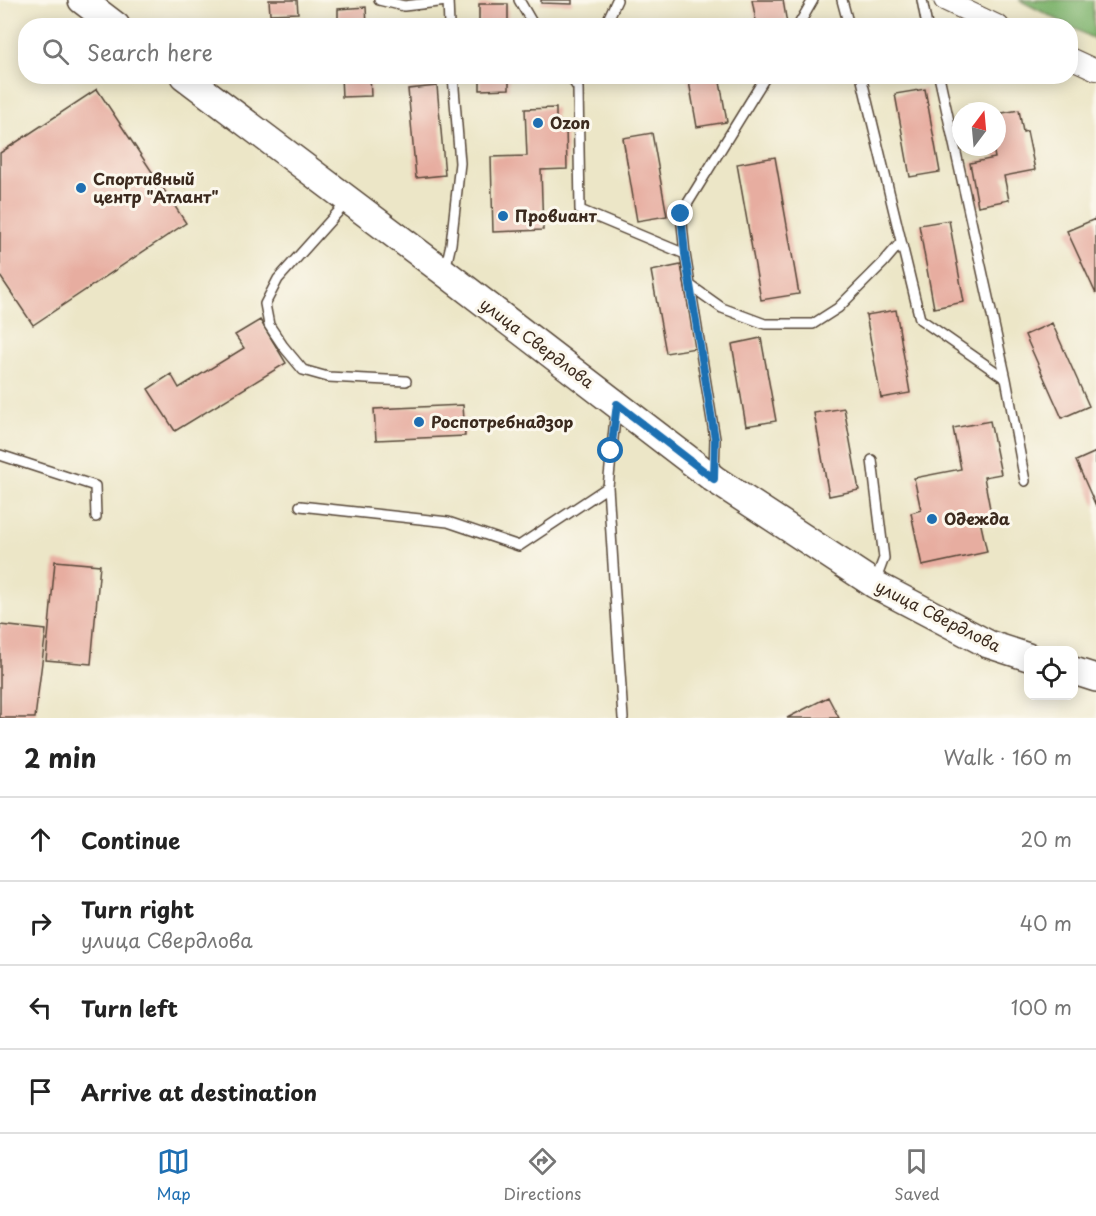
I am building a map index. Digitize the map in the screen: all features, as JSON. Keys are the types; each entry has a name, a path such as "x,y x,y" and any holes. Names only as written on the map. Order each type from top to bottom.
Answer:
{"main road":[{"path":"82,0 106,18"},
{"name":"улица Свердлова","path":"195,84 714,479 874,585 988,644 1024,655"},
{"path":"1078,672 1096,678"}],"street":[{"path":"944,0 982,18"},
{"path":"1078,61 1096,70"}],"lane":[{"path":"379,0 404,6 447,0 448,18"},
{"path":"519,0 529,18"},
{"path":"609,18 617,0"},
{"path":"803,18 813,0"},
{"path":"842,0 847,18"},
{"path":"922,0 925,18"},
{"path":"444,272 451,244 459,163 454,84"},
{"path":"575,84 578,88"},
{"path":"580,84 580,210 685,254"},
{"path":"714,479 715,439 685,254 681,214 761,84"},
{"path":"863,84 920,319 1006,379"},
{"path":"941,84 1006,379 1024,481"},
{"path":"348,200 278,279 265,304 269,325 303,370 328,377 406,381"},
{"path":"691,286 722,308 765,324 813,324 838,308 901,242"},
{"path":"617,404 608,487 623,718"},
{"path":"0,455 95,486 96,517"},
{"path":"872,460 884,558 874,585"},
{"path":"300,506 448,522 519,546 608,487"}],"green space":[{"path":"1019,0 1093,0 1094,39 1078,30 1078,18 1054,18"}],"building":[{"path":"269,0 297,0 298,13 270,14"},
{"path":"541,0 572,0 572,4 541,3"},
{"path":"752,0 783,0 786,18 755,18"},
{"path":"479,4 508,4 508,18 479,18"},
{"path":"366,7 367,18 338,18 338,9"},
{"path":"341,84 370,84 371,96 342,97"},
{"path":"480,84 509,84 509,89 480,90"},
{"path":"689,84 720,84 727,122 697,127"},
{"path":"437,86 445,175 416,178 408,89"},
{"name":"Спортивный центр \"Атлант\"","path":"97,89 186,223 33,325 0,276 0,153"},
{"path":"925,89 940,172 910,177 895,94"},
{"path":"556,108 556,128 566,128 567,169 541,170 543,230 493,232 491,157 527,156 525,109"},
{"path":"1019,110 1023,132 1027,131 1035,170 1004,176 1009,200 978,206 970,163 995,158 995,156 1006,156 1006,112"},
{"path":"652,133 667,216 637,221 623,138"},
{"path":"775,157 799,294 761,300 737,164"},
{"path":"1095,219 1096,222 1096,294 1067,231"},
{"path":"949,220 964,302 934,308 919,225"},
{"path":"681,265 696,348 666,353 651,271"},
{"path":"896,310 910,393 881,398 866,315"},
{"path":"260,320 286,363 175,431 148,389 171,374 179,388 244,348 235,335"},
{"path":"1052,323 1089,406 1062,418 1025,335"},
{"path":"761,338 776,421 746,426 732,344"},
{"name":"Роспотребнадзор","path":"463,405 465,436 376,440 374,409"},
{"path":"844,408 859,490 829,496 814,413"},
{"path":"990,421 1001,474 984,477 991,514 979,516 987,552 922,566 911,513 921,510 914,478 961,469 953,428"},
{"path":"1096,452 1096,506 1076,461"},
{"path":"55,561 100,565 91,664 46,660"},
{"path":"0,625 46,630 35,718 0,718"},
{"path":"828,697 839,718 787,718"}],"place":[{"name":"Ozon","path":"538,123"},
{"name":"Спортивный центр \"Атлант\"","path":"81,188"},
{"name":"Провиант","path":"503,216"},
{"name":"Роспотребнадзор","path":"419,422"},
{"name":"Одежда","path":"932,519"}],"route":[{"path":"611,451 617,404 714,479 715,439 685,254 681,214"}]}
